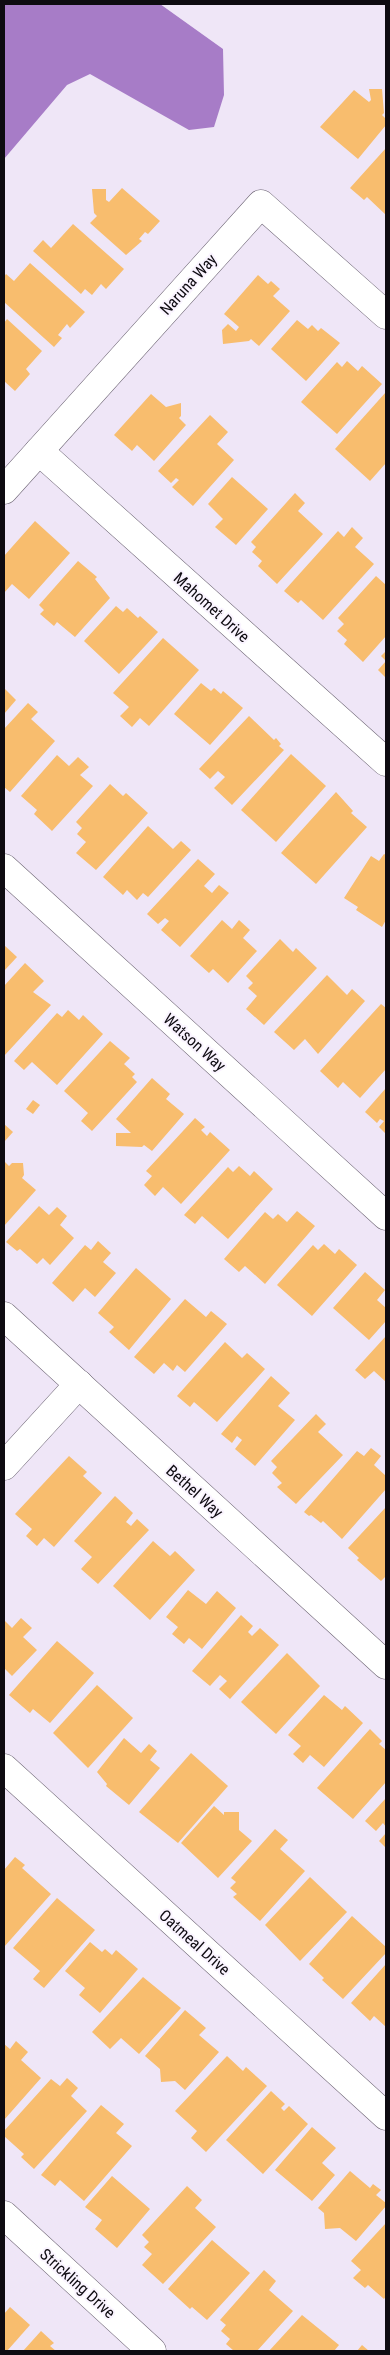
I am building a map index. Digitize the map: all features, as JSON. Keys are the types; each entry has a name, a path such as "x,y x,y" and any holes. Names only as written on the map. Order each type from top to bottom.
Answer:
{"street":[{"name":"Naruna Way","path":"4,490 261,204 386,315"},
{"name":"Mahomet Drive","path":"39,451 386,762"},
{"name":"Watson Way","path":"4,868 386,1216"},
{"name":"Bethel Way","path":"4,1316 386,1665"},
{"path":"4,1466 78,1384"},
{"name":"Oatmeal Drive","path":"4,1768 386,2116"},
{"name":"Strickling Drive","path":"4,2215 152,2351"}],"shaded area":[{"path":"4,4 160,4 223,49 224,95 214,127 189,130 90,74 67,85 4,159"}],"building":[{"path":"369,89 382,89 384,113 382,115 386,119 386,125 358,159 320,127 354,90 369,102 371,100"},
{"path":"386,148 386,215 367,197 364,200 350,188"},
{"path":"122,188 160,221 148,234 145,232 139,239 142,241 126,255 90,223 97,216 94,213 92,189 106,189 106,200 109,202"},
{"path":"73,224 124,269 106,289 101,284 92,295 85,289 81,294 33,251 43,240 51,248"},
{"path":"30,263 85,312 70,328 67,324 58,335 62,338 54,347 4,302 4,277 6,274 14,281"},
{"path":"258,275 268,284 271,281 280,289 273,296 290,311 259,346 251,339 249,341 223,344 222,330 228,324 236,331 239,327 224,314"},
{"path":"7,319 42,351 26,369 30,374 15,391 4,381 4,323"},
{"path":"297,320 308,329 312,325 318,331 321,328 340,343 306,381 271,349"},
{"path":"347,361 358,371 362,366 382,384 337,434 301,402 337,362 342,367"},
{"path":"386,392 386,463 370,481 335,449"},
{"path":"151,394 166,407 181,403 181,416 179,418 186,425 154,461 137,445 132,451 114,435"},
{"path":"210,415 228,432 217,444 234,460 193,506 172,487 179,480 176,478 171,483 158,471"},
{"path":"232,477 268,509 236,545 215,527 223,519 208,504"},
{"path":"295,493 305,503 298,511 323,534 277,584 258,566 262,561 252,552 256,547 251,542"},
{"path":"35,521 70,553 29,599 12,584 4,593 4,556"},
{"path":"352,527 363,538 355,547 374,564 323,620 301,600 298,603 284,591 338,531 344,537"},
{"path":"78,561 97,577 95,579 110,598 75,637 57,622 54,626 40,614 44,610 39,605"},
{"path":"376,576 386,585 386,636 363,662 344,644 347,640 337,631 344,624 338,618"},
{"path":"116,606 123,612 127,608 138,618 140,616 158,632 119,674 84,641"},
{"path":"163,638 199,670 149,726 140,718 132,727 120,716 129,707 113,693"},
{"path":"386,651 386,661 381,656"},
{"path":"386,661 386,678 378,670"},
{"path":"201,683 211,691 214,688 221,694 223,691 243,708 210,745 174,714"},
{"path":"4,688 16,700 4,714"},
{"path":"28,703 38,712 31,719 55,741 10,792 4,787 4,729"},
{"path":"249,716 274,740 276,738 281,744 279,746 284,750 232,805 214,788 225,777 218,771 210,779 199,769"},
{"path":"291,754 326,786 276,842 241,810"},
{"path":"57,755 69,766 78,757 89,767 80,775 93,786 52,831 34,814 37,810 21,796"},
{"path":"110,784 123,796 126,793 148,813 96,870 76,853 86,842 77,834 82,828 76,822"},
{"path":"336,792 353,811 351,813 367,827 316,884 281,853"},
{"path":"148,826 173,849 181,841 191,850 148,897 143,893 137,900 127,890 123,895 103,877"},
{"path":"384,854 386,855 386,920 382,927 356,910 358,907 344,898 371,856 379,861"},
{"path":"198,859 215,874 204,886 212,893 219,885 229,893 180,947 161,930 169,921 165,918 158,924 147,914"},
{"path":"222,920 232,929 239,920 250,930 243,938 257,951 228,983 213,969 209,973 190,956"},
{"path":"280,939 293,952 296,948 317,968 264,1025 246,1009 257,996 248,988 253,983 246,976"},
{"path":"4,945 17,957 4,971"},
{"path":"25,963 44,981 33,992 51,1005 4,1056 4,986"},
{"path":"327,975 347,995 352,989 365,1001 318,1054 305,1039 294,1050 274,1032"},
{"path":"381,1004 386,1008 386,1069 360,1098 343,1082 338,1088 320,1071"},
{"path":"68,1010 79,1020 83,1015 103,1034 57,1085 32,1062 24,1070 14,1061 57,1013 62,1017"},
{"path":"110,1041 130,1058 124,1064 135,1074 132,1077 137,1082 92,1131 81,1121 88,1113 64,1091"},
{"path":"152,1078 170,1094 166,1099 184,1114 152,1151 144,1145 142,1147 116,1146 116,1133 131,1133 116,1119"},
{"path":"386,1088 386,1134 379,1127 384,1121 380,1119 377,1123 365,1112"},
{"path":"33,1100 40,1105 33,1114 26,1109"},
{"path":"195,1118 205,1127 201,1130 207,1136 210,1132 230,1150 181,1204 163,1187 155,1196 144,1185 152,1176 146,1171"},
{"path":"4,1124 13,1132 4,1142"},
{"path":"4,1161 9,1166 12,1163 23,1163 24,1175 22,1178 36,1190 4,1226"},
{"path":"239,1166 250,1176 254,1171 273,1189 228,1239 202,1216 195,1224 184,1215 228,1167 233,1172"},
{"path":"39,1206 49,1215 57,1207 67,1216 60,1225 74,1238 50,1265 43,1258 37,1264 20,1249 17,1251 6,1242"},
{"path":"297,1211 315,1226 265,1284 245,1266 239,1272 224,1259 265,1212 273,1219 278,1214 287,1222"},
{"path":"98,1241 111,1253 103,1262 116,1273 95,1297 85,1288 73,1302 52,1283 85,1245 91,1250"},
{"path":"324,1244 335,1254 339,1249 357,1265 312,1316 277,1285 313,1245 318,1250"},
{"path":"136,1268 171,1299 129,1350 109,1332 114,1327 98,1313"},
{"path":"365,1272 385,1290 377,1300 386,1308 386,1321 369,1340 333,1308"},
{"path":"185,1299 206,1317 211,1311 227,1324 185,1372 177,1365 173,1371 164,1363 154,1374 134,1357"},
{"path":"386,1336 386,1382 374,1371 365,1379 355,1370"},
{"path":"225,1342 242,1358 247,1353 265,1369 217,1422 194,1402 190,1407 177,1396"},
{"path":"271,1376 290,1393 278,1406 295,1420 255,1466 235,1449 242,1440 237,1436 232,1443 221,1434"},
{"path":"316,1414 326,1424 318,1432 343,1455 296,1504 277,1487 282,1483 272,1473 277,1467 271,1461"},
{"path":"371,1448 381,1456 374,1465 386,1476 386,1489 342,1539 323,1521 321,1523 304,1512 357,1451 364,1456"},
{"path":"69,1456 87,1472 83,1476 102,1493 54,1547 44,1538 37,1546 26,1536 32,1529 15,1514"},
{"path":"115,1496 133,1513 126,1522 131,1526 137,1519 149,1530 98,1584 81,1569 92,1557 74,1541"},
{"path":"386,1507 386,1576 381,1581 357,1560 359,1558 348,1548"},
{"path":"153,1541 170,1556 175,1551 195,1570 150,1620 113,1586"},
{"path":"188,1590 206,1604 217,1591 236,1608 202,1649 189,1638 184,1644 172,1634 178,1627 166,1617"},
{"path":"241,1615 253,1626 248,1632 252,1636 260,1628 279,1645 230,1699 219,1689 227,1681 220,1675 210,1686 192,1671"},
{"path":"21,1618 32,1628 23,1637 37,1650 12,1676 4,1668 4,1620 12,1628"},
{"path":"57,1641 94,1673 50,1723 33,1709 30,1713 9,1695"},
{"path":"287,1653 320,1686 276,1734 241,1702"},
{"path":"97,1685 133,1718 88,1768 53,1733"},
{"path":"324,1695 342,1710 345,1706 363,1723 324,1767 310,1755 303,1763 293,1754 301,1746 288,1735"},
{"path":"370,1729 382,1741 379,1744 386,1750 386,1782 353,1819 317,1788"},
{"path":"124,1738 141,1753 149,1744 157,1751 150,1760 160,1768 129,1805 106,1786 107,1784 97,1772"},
{"path":"191,1753 228,1786 178,1843 139,1812"},
{"path":"386,1798 386,1827 383,1823 376,1831 365,1821"},
{"path":"214,1806 224,1815 224,1812 239,1812 239,1830 252,1841 218,1878 181,1843"},
{"path":"275,1829 288,1840 280,1849 305,1871 260,1921 233,1897 237,1894 230,1888 236,1882 231,1878"},
{"path":"386,1833 386,1848 379,1841"},
{"path":"15,1857 25,1865 22,1868 51,1894 4,1947 4,1870"},
{"path":"310,1877 347,1912 300,1961 265,1925"},
{"path":"57,1898 95,1930 44,1988 33,1979 40,1971 13,1948"},
{"path":"352,1916 386,1947 386,1953 343,1999 322,1980 324,1978 309,1964"},
{"path":"90,1942 102,1952 105,1949 112,1955 116,1950 138,1969 100,2013 79,1995 85,1988 65,1971"},
{"path":"386,1964 386,2027 374,2016 370,2021 351,2003"},
{"path":"143,1977 181,2008 139,2054 121,2038 110,2049 92,2032"},
{"path":"185,2010 206,2028 199,2035 219,2052 185,2090 175,2081 161,2082 160,2069 145,2056"},
{"path":"16,2041 28,2052 21,2060 41,2078 4,2120 4,2044 10,2049"},
{"path":"227,2056 243,2071 246,2067 267,2086 206,2152 191,2138 197,2131 175,2111"},
{"path":"67,2078 78,2088 71,2096 87,2111 34,2169 21,2157 24,2154 4,2136 4,2131 51,2079 60,2086"},
{"path":"271,2091 285,2104 281,2108 284,2111 289,2106 308,2124 263,2174 226,2140"},
{"path":"101,2105 124,2124 116,2133 132,2146 84,2201 60,2180 55,2186 41,2175"},
{"path":"312,2127 336,2148 322,2163 335,2175 312,2201 275,2170"},
{"path":"350,2171 370,2188 373,2184 381,2190 376,2195 386,2203 386,2206 356,2241 340,2228 325,2229 324,2213 318,2208"},
{"path":"112,2176 150,2209 117,2248 95,2229 102,2220 85,2207"},
{"path":"187,2186 202,2200 195,2208 216,2227 163,2284 142,2265 152,2254 144,2247 149,2242 142,2235"},
{"path":"386,2223 386,2296 384,2299 368,2285 365,2288 353,2278 361,2270 351,2261"},
{"path":"212,2240 250,2273 207,2320 192,2307 190,2309 168,2289"},
{"path":"264,2270 276,2281 269,2290 293,2311 257,2351 234,2351 226,2344 230,2339 221,2331 226,2325 220,2320"},
{"path":"10,2307 30,2325 7,2351 4,2351 4,2314"},
{"path":"302,2315 339,2345 334,2351 269,2351"},
{"path":"41,2331 54,2343 50,2346 56,2351 23,2351"},
{"path":"362,2345 369,2351 357,2351"}]}
